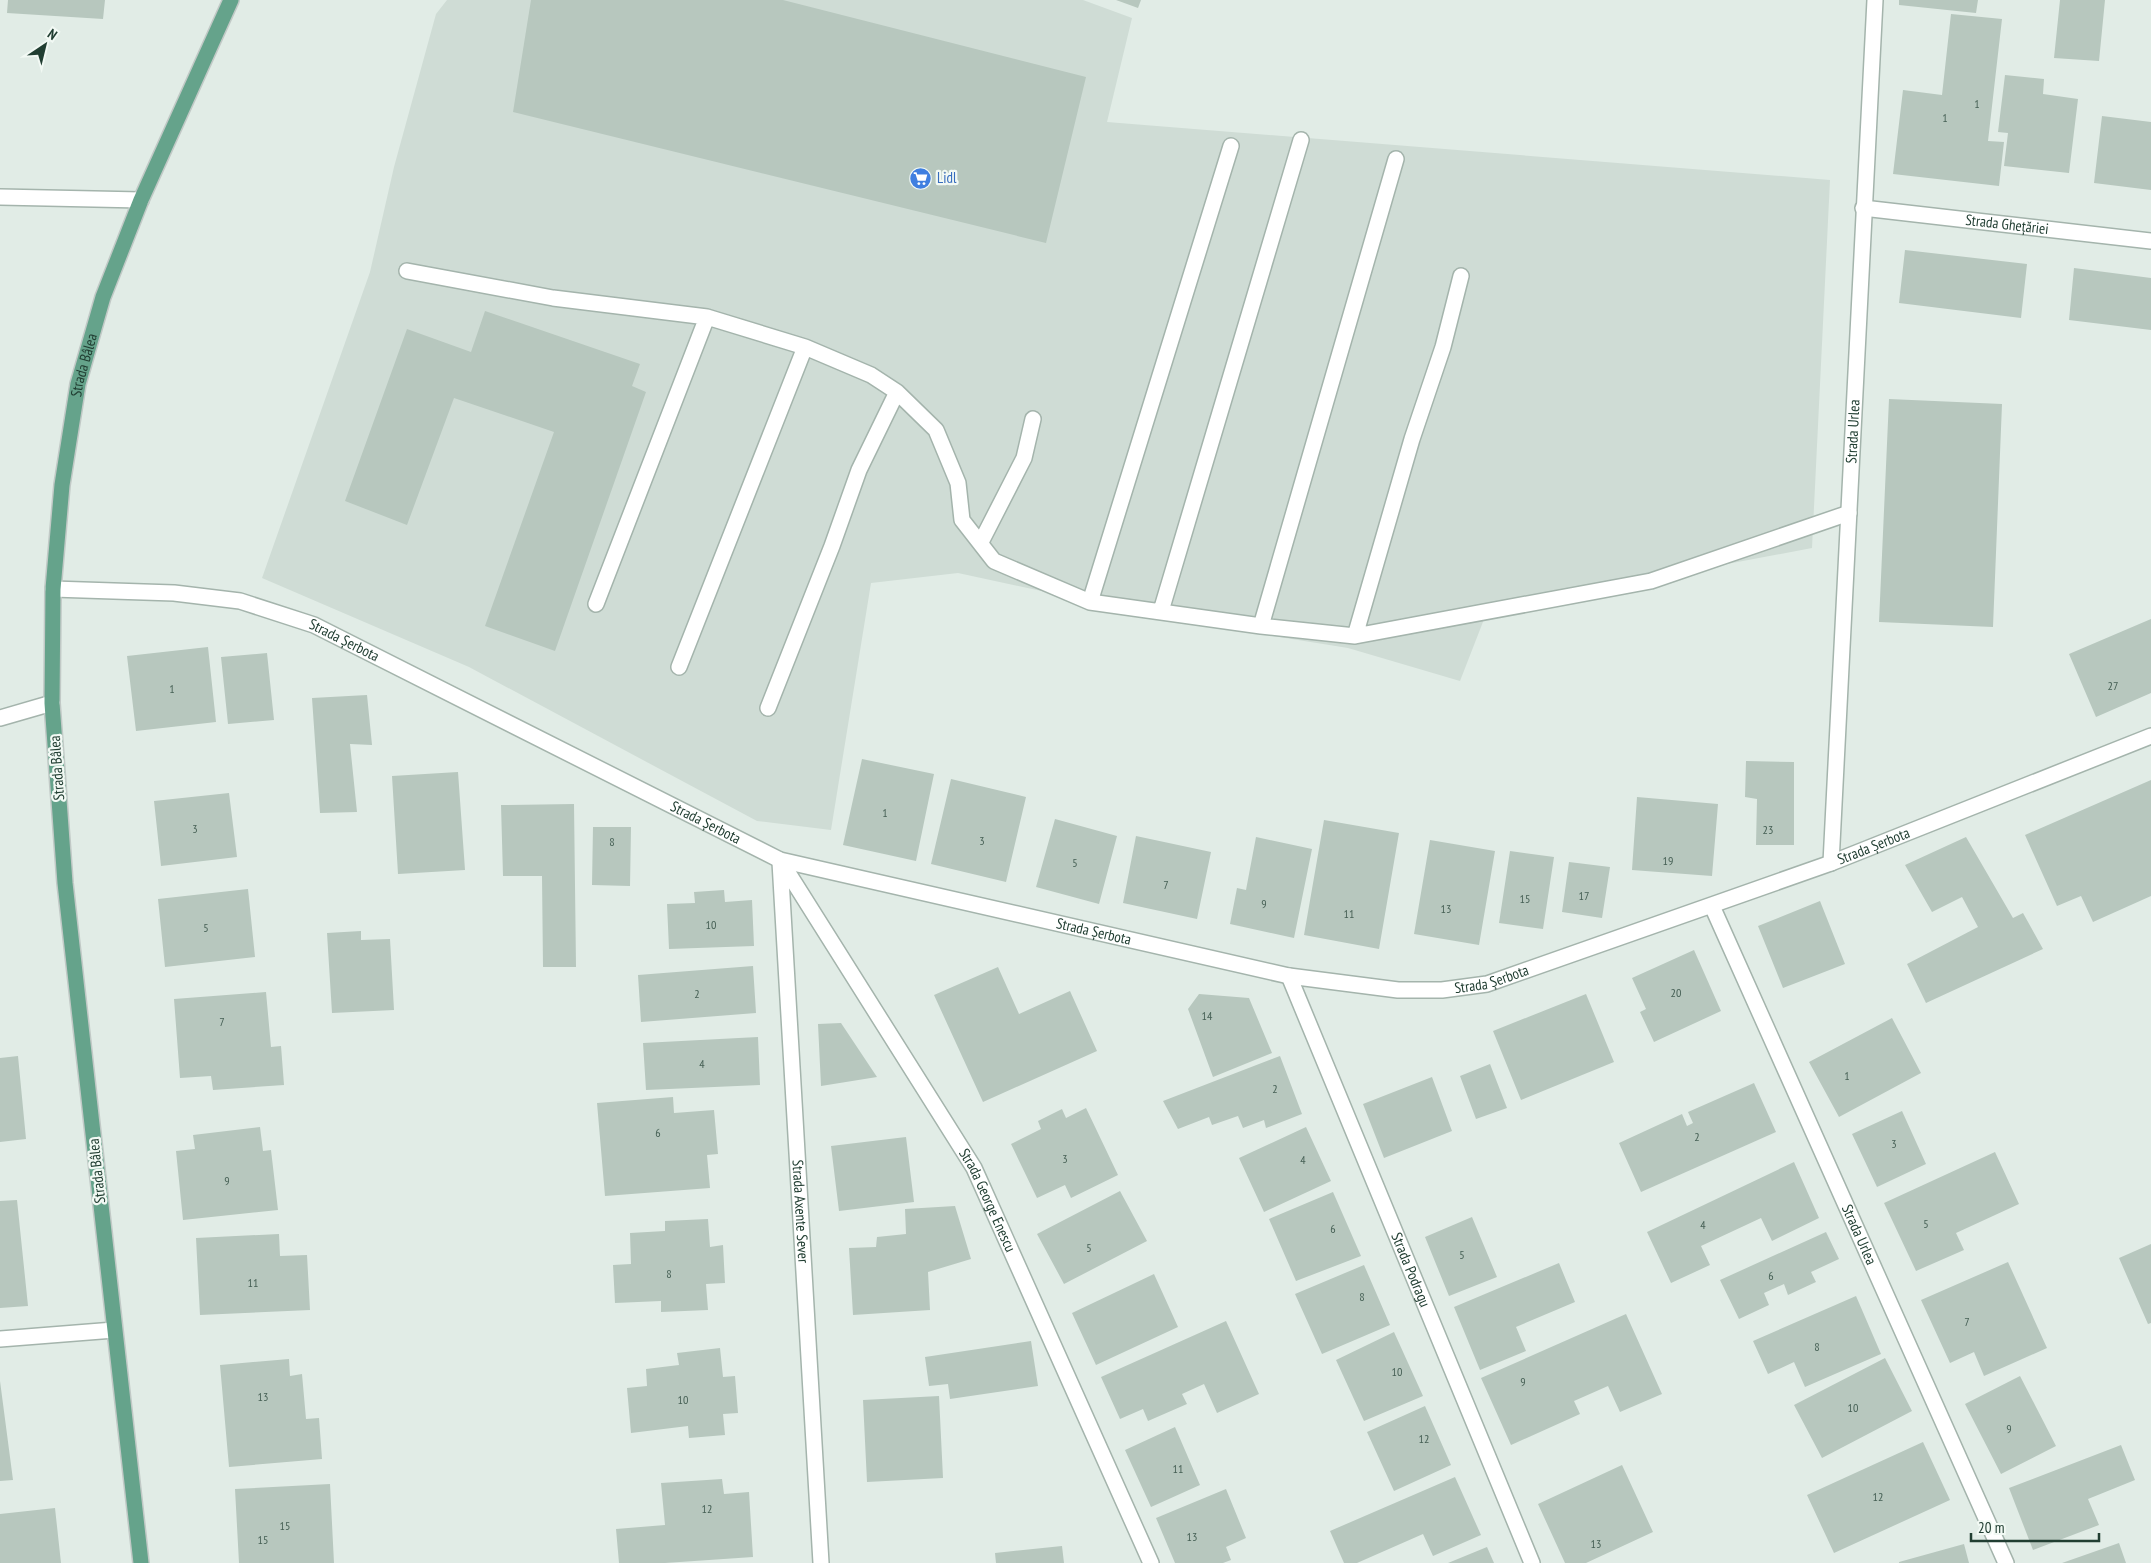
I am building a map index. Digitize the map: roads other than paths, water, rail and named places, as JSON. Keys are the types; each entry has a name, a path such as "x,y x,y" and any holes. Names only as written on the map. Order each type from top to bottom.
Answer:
{"main road":[{"name":"Strada Bâlea","path":"141,1563 65,882 52,703 53,589 62,485 78,384 103,297 141,200 231,0"}],"street":[{"name":"Strada Urlea","path":"1831,863 1875,0"},
{"path":"1161,611 1301,140"},
{"path":"1090,602 1231,146"},
{"path":"1261,626 1396,159"},
{"path":"0,197 141,200"},
{"name":"Strada Ghețăriei","path":"1863,208 2151,241"},
{"path":"407,271 553,298 707,317 805,346 871,375 897,392 936,430 958,483 962,520 994,561 1090,602 1261,626 1355,636 1650,581 1849,513"},
{"path":"1355,636 1412,439 1443,347 1461,276"},
{"path":"596,604 707,317"},
{"path":"679,667 805,346"},
{"path":"768,708 832,546 859,470 897,392"},
{"path":"981,542 1024,458 1033,419"},
{"name":"Strada Șerbota","path":"53,589 174,593 240,601 314,625 780,860 1289,976 1398,990 1442,990 1487,984 1831,863 2151,736"},
{"path":"0,718 52,703"},
{"name":"Strada Axente Sever","path":"780,860 822,1563"},
{"name":"Strada George Enescu","path":"780,860 974,1168 1152,1563"},
{"name":"Strada Urlea","path":"1712,906 2006,1563"},
{"name":"Strada Podragu","path":"1289,976 1532,1563"},
{"path":"0,1339 114,1330"}],"place":[{"name":"Lidl","path":"921,178"}]}
